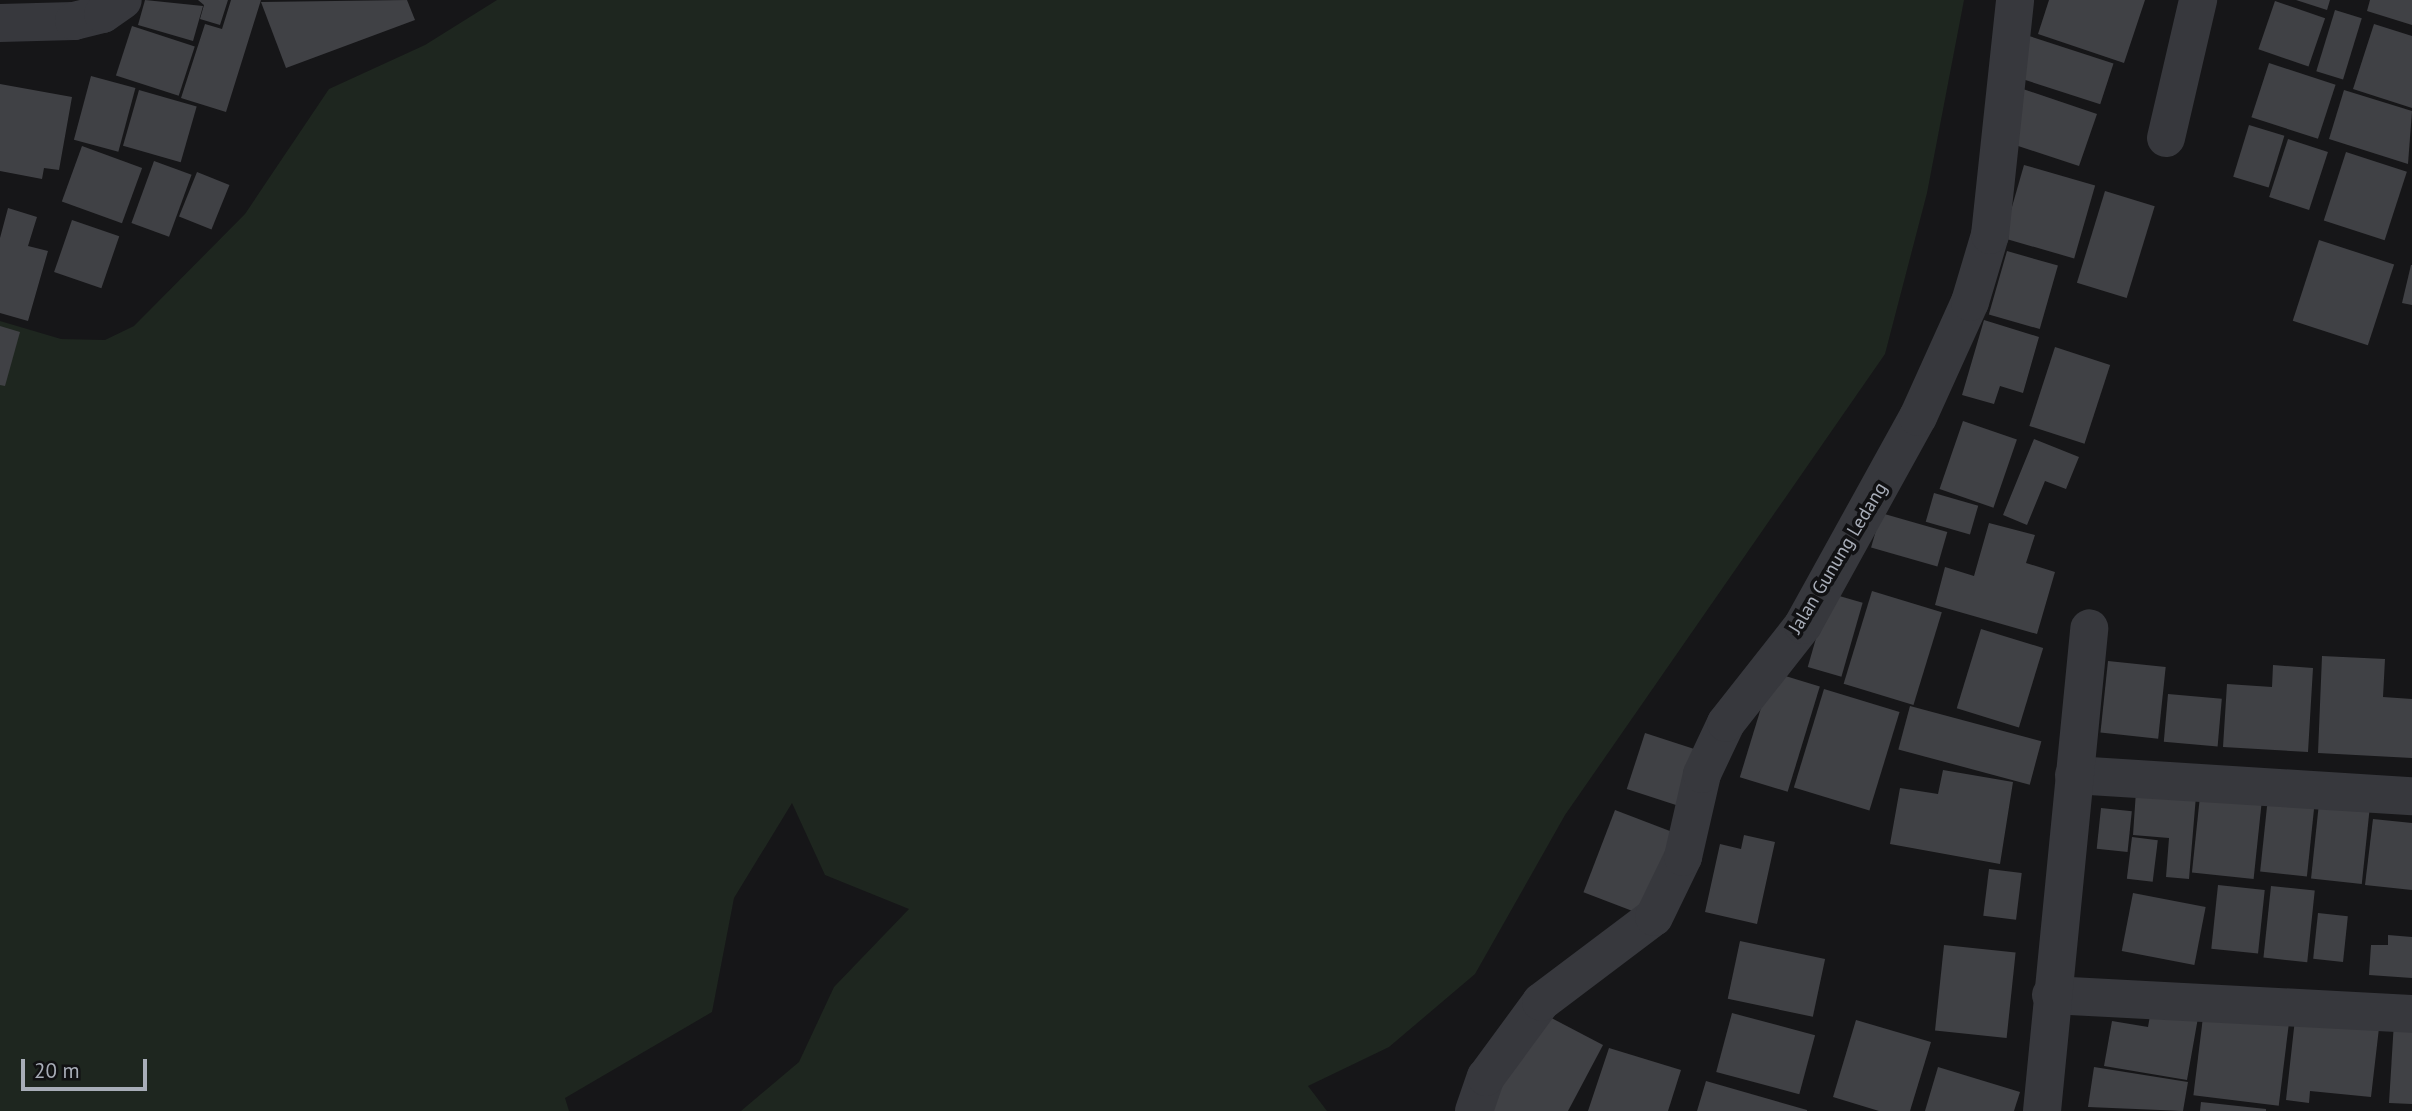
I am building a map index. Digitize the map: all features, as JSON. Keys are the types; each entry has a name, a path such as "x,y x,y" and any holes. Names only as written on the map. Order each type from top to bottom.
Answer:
{"street":[{"path":"0,23 74,21 103,14 123,0"},
{"name":"Jalan Gunung Ledang","path":"1474,1111 1486,1077 1541,1002 1654,918 1683,857 1702,774 1726,723 1803,625 1918,417 1970,302 1990,235 2015,0"},
{"path":"2166,138 2197,0"},
{"path":"2042,1111 2051,995 2089,628"},
{"path":"2074,775 2412,796"},
{"path":"2051,995 2412,1014"}],"shaded area":[{"path":"497,0 1964,0 1927,193 1885,354 1565,815 1475,974 1389,1047 1308,1086 1327,1111 741,1111 799,1062 834,987 909,909 825,875 792,803 734,898 712,1012 565,1098 569,1111 0,1111 0,321 61,339 105,340 134,326 245,214 329,89 425,45"}],"building":[{"path":"145,0 203,6 193,41 138,25"},
{"path":"198,0 228,0 220,25 200,19 204,5"},
{"path":"231,0 261,0 226,112 181,98 205,24 222,29"},
{"path":"407,0 415,20 286,68 261,2"},
{"path":"2049,0 2145,0 2124,63 2038,34"},
{"path":"2296,0 2330,0 2327,10"},
{"path":"2370,0 2412,0 2412,25 2367,11"},
{"path":"2275,1 2325,18 2309,66 2258,49"},
{"path":"2335,10 2362,18 2343,79 2316,71"},
{"path":"2374,24 2412,36 2412,108 2353,89"},
{"path":"132,26 195,46 179,96 116,75"},
{"path":"2026,35 2113,63 2100,104 2013,76"},
{"path":"2269,63 2336,85 2318,139 2251,117"},
{"path":"91,76 135,88 118,152 74,140"},
{"path":"0,84 72,97 59,170 44,168 42,179 0,171"},
{"path":"2014,86 2097,114 2079,166 2012,144"},
{"path":"139,90 197,107 181,162 123,146"},
{"path":"2344,90 2412,111 2408,164 2329,139"},
{"path":"2249,125 2284,136 2269,187 2233,177"},
{"path":"2288,139 2328,152 2309,210 2269,197"},
{"path":"82,146 142,168 122,223 62,201"},
{"path":"2346,152 2407,172 2385,240 2324,220"},
{"path":"154,161 192,175 169,237 131,223"},
{"path":"2024,165 2095,185 2074,258 2003,238"},
{"path":"197,172 229,185 211,230 179,217"},
{"path":"2105,191 2155,206 2127,298 2077,283"},
{"path":"8,208 37,217 28,246 48,251 28,321 0,313 0,238"},
{"path":"72,220 119,236 101,288 54,272"},
{"path":"2319,240 2394,264 2368,345 2293,321"},
{"path":"2007,251 2058,266 2040,329 1989,314"},
{"path":"2412,265 2412,305 2402,303"},
{"path":"1984,320 2039,337 2023,393 2000,386 1994,404 1962,395"},
{"path":"0,326 20,332 5,386 0,385"},
{"path":"2055,347 2110,365 2085,444 2029,426"},
{"path":"1963,421 2017,440 1993,508 1940,489"},
{"path":"2034,439 2079,457 2066,489 2045,481 2027,525 2003,515"},
{"path":"1934,493 1978,506 1970,535 1926,522"},
{"path":"1881,513 1947,532 1937,567 1871,548"},
{"path":"1989,523 2035,535 2026,563 2055,572 2037,634 1935,605 1945,567 1974,576"},
{"path":"1872,591 1942,612 1913,705 1844,684"},
{"path":"1829,593 1863,603 1841,677 1808,667"},
{"path":"1981,629 2043,648 2019,727 1957,708"},
{"path":"2322,656 2385,659 2383,697 2412,699 2412,758 2318,753"},
{"path":"2108,661 2166,667 2158,739 2100,733"},
{"path":"2273,665 2313,668 2308,752 2223,747 2227,684 2272,687"},
{"path":"1772,672 1820,687 1788,792 1740,777"},
{"path":"1824,689 1900,712 1869,811 1794,787"},
{"path":"2168,694 2222,699 2218,747 2164,742"},
{"path":"1910,706 2041,741 2030,785 1898,749"},
{"path":"1645,733 1697,750 1679,806 1627,789"},
{"path":"1943,770 2013,782 2000,864 1890,844 1900,788 1938,794"},
{"path":"2136,791 2196,796 2189,879 2166,877 2169,838 2133,835"},
{"path":"2200,796 2262,802 2254,879 2192,873"},
{"path":"2268,797 2315,802 2307,877 2260,872"},
{"path":"2319,803 2370,808 2362,884 2311,879"},
{"path":"2101,808 2132,811 2128,852 2097,849"},
{"path":"1615,810 1674,833 1642,915 1583,892"},
{"path":"2373,819 2412,823 2412,890 2365,885"},
{"path":"1744,835 1775,842 1757,924 1705,912 1720,844 1741,849"},
{"path":"2132,837 2158,840 2153,882 2127,879"},
{"path":"1989,869 2022,873 2016,920 1983,916"},
{"path":"2218,885 2265,890 2258,954 2211,949"},
{"path":"2271,886 2315,891 2307,962 2263,958"},
{"path":"2133,893 2206,907 2194,965 2122,951"},
{"path":"2318,913 2348,916 2343,962 2313,959"},
{"path":"2388,935 2412,937 2412,978 2369,975 2371,945 2388,945"},
{"path":"1740,941 1825,959 1813,1017 1728,999"},
{"path":"1944,945 2016,953 2007,1038 1935,1031"},
{"path":"2152,1004 2199,1012 2187,1080 2104,1066 2112,1021 2148,1027"},
{"path":"2204,1009 2289,1019 2279,1106 2193,1095"},
{"path":"1540,1012 1603,1045 1568,1111 1487,1111"},
{"path":"1732,1013 1815,1035 1799,1094 1716,1072"},
{"path":"2295,1019 2379,1028 2371,1097 2310,1091 2309,1103 2286,1100"},
{"path":"1856,1020 1931,1042 1910,1111 1879,1111 1833,1097"},
{"path":"2394,1022 2412,1023 2412,1104 2389,1103"},
{"path":"1609,1048 1681,1070 1668,1111 1588,1111"},
{"path":"1938,1067 2020,1092 2014,1111 1925,1111"},
{"path":"2094,1067 2188,1082 2183,1111 2088,1107"},
{"path":"1706,1081 1807,1110 1807,1111 1697,1111"},
{"path":"2201,1102 2266,1109 2266,1111 2200,1111"}]}
